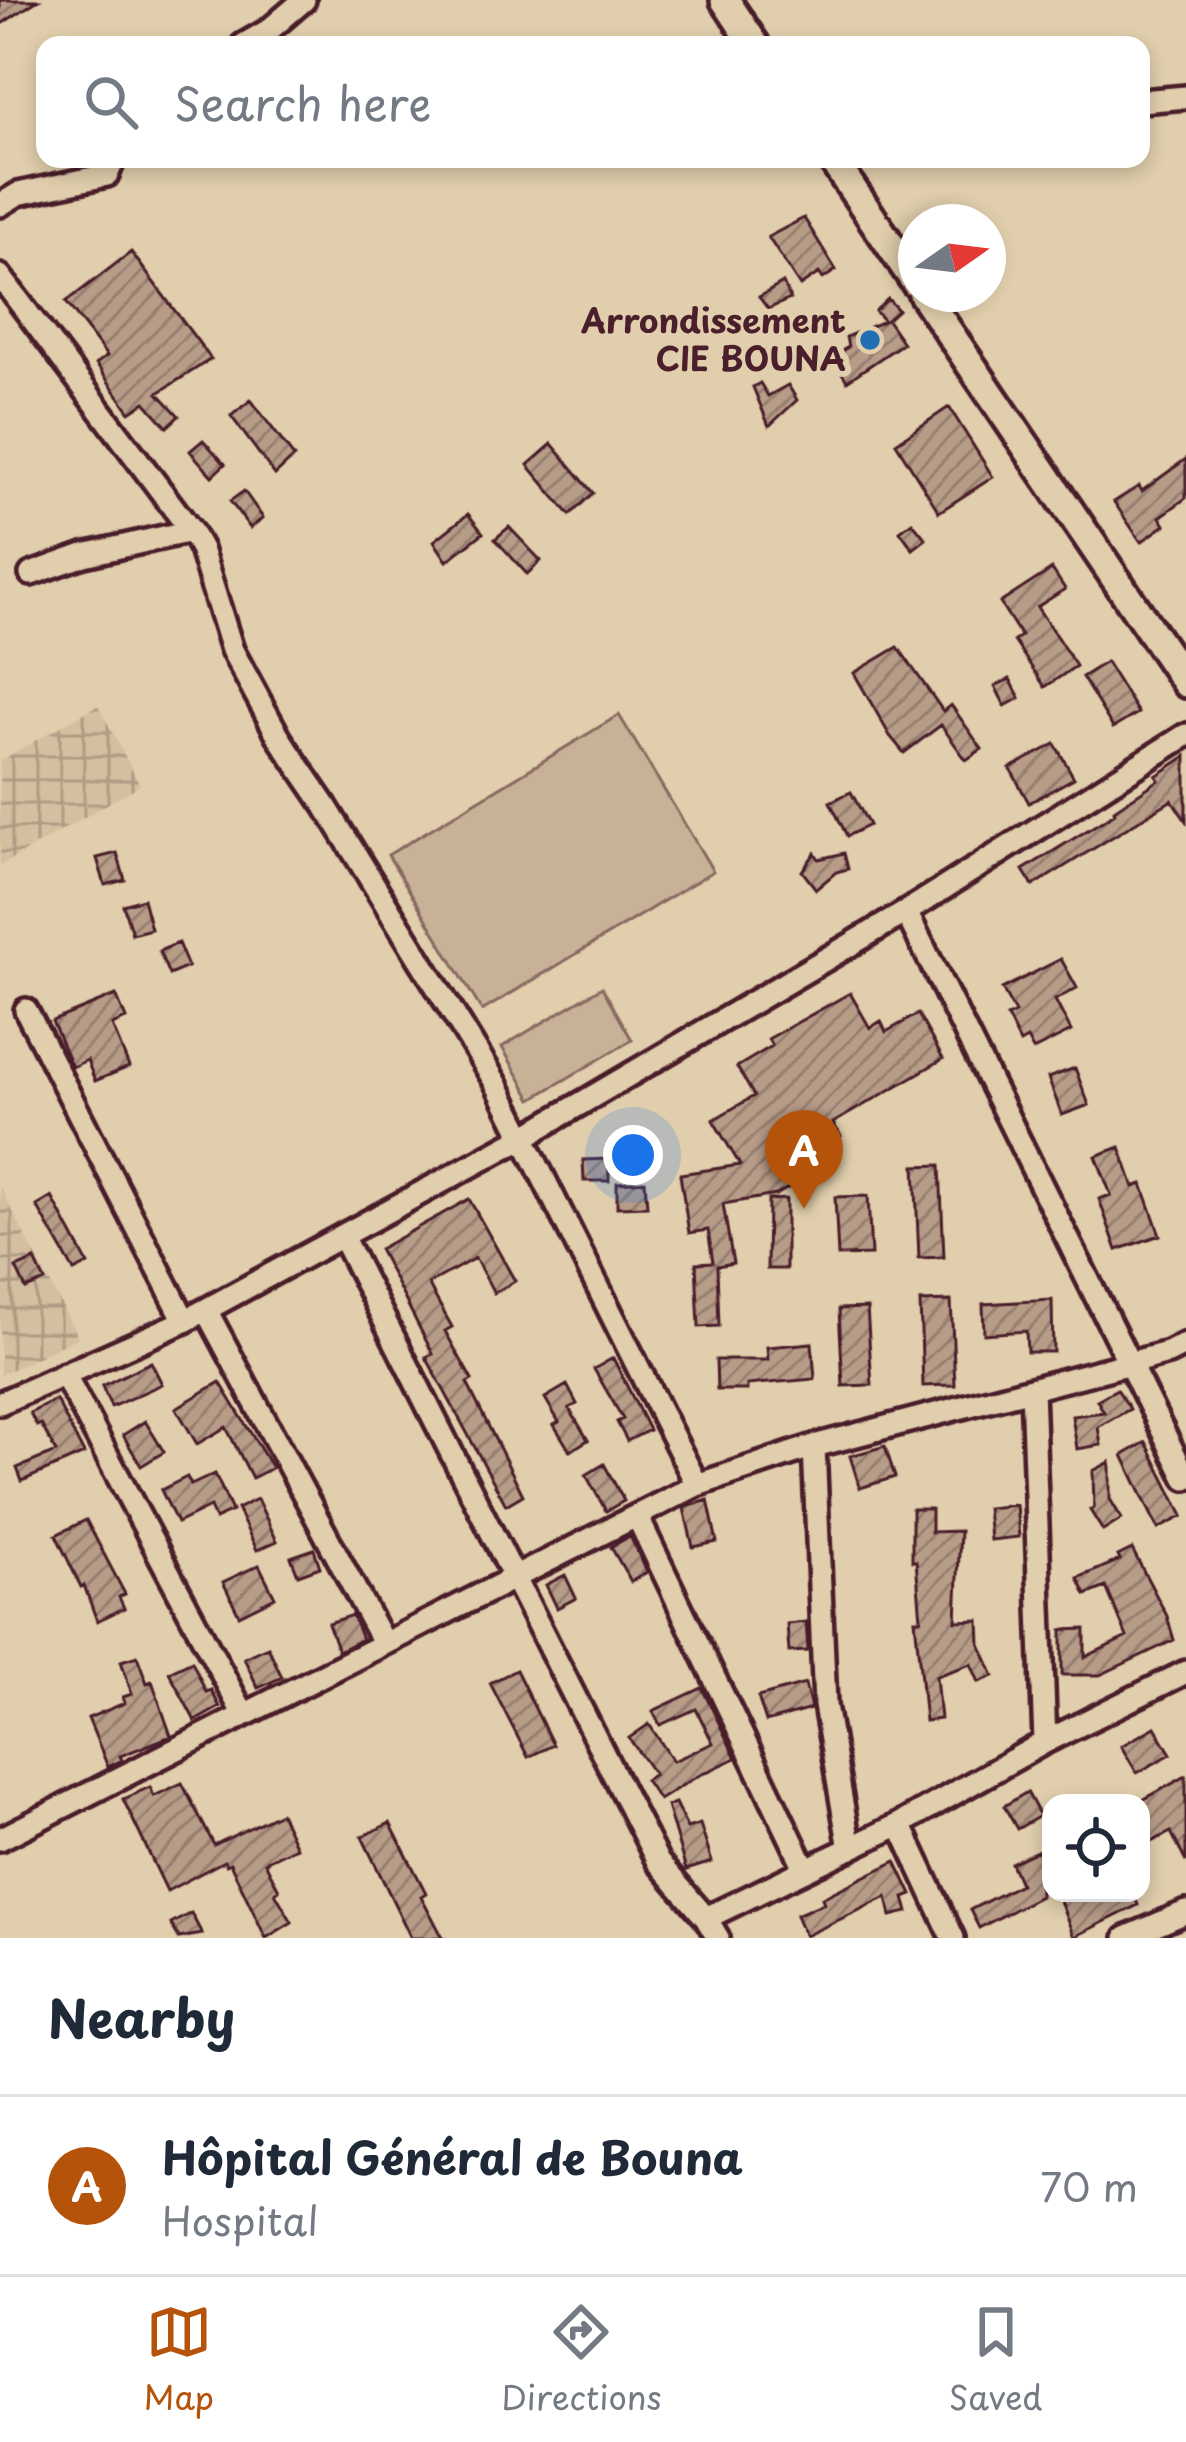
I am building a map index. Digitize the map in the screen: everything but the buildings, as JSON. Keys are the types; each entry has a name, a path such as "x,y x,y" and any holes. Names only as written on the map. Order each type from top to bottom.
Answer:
{"main road":[{"path":"725,0 749,36"},
{"path":"838,168 898,256"},
{"path":"935,312 1186,683"}],"street":[{"path":"258,36 304,0"},
{"path":"1150,100 1186,98"},
{"path":"0,205 18,194 107,175 110,168"},
{"path":"0,276 190,531 232,650 280,739 450,1008 524,1137 697,1485"},
{"path":"31,574 84,555 190,531"},
{"path":"0,1403 195,1315 524,1137 906,912 1186,735"},
{"path":"906,912 1186,1478"},
{"path":"26,1010 384,1644"},
{"path":"342,1236 658,1862 718,1938"},
{"path":"0,1839 697,1485 814,1446 1168,1353 1186,1343"},
{"path":"64,1374 244,1715"},
{"path":"1032,1389 1045,1742"},
{"path":"814,1446 825,1705 850,1849"},
{"path":"637,1516 806,1868"},
{"path":"706,1918 900,1824 1045,1742 1186,1672"},
{"path":"900,1824 953,1938"},
{"path":"1126,1938 1186,1912"}],"shaded area":[{"path":"98,705 140,785 0,866 0,761"},
{"path":"619,715 713,871 482,1011 388,855"},
{"path":"602,987 632,1040 532,1099 502,1047"},
{"path":"0,1187 78,1337 0,1375"}],"place":[{"name":"Arrondissement CIE BOUNA","path":"870,340"},
{"name":"Hôpital Général de Bouna","path":"804,1209"}]}
